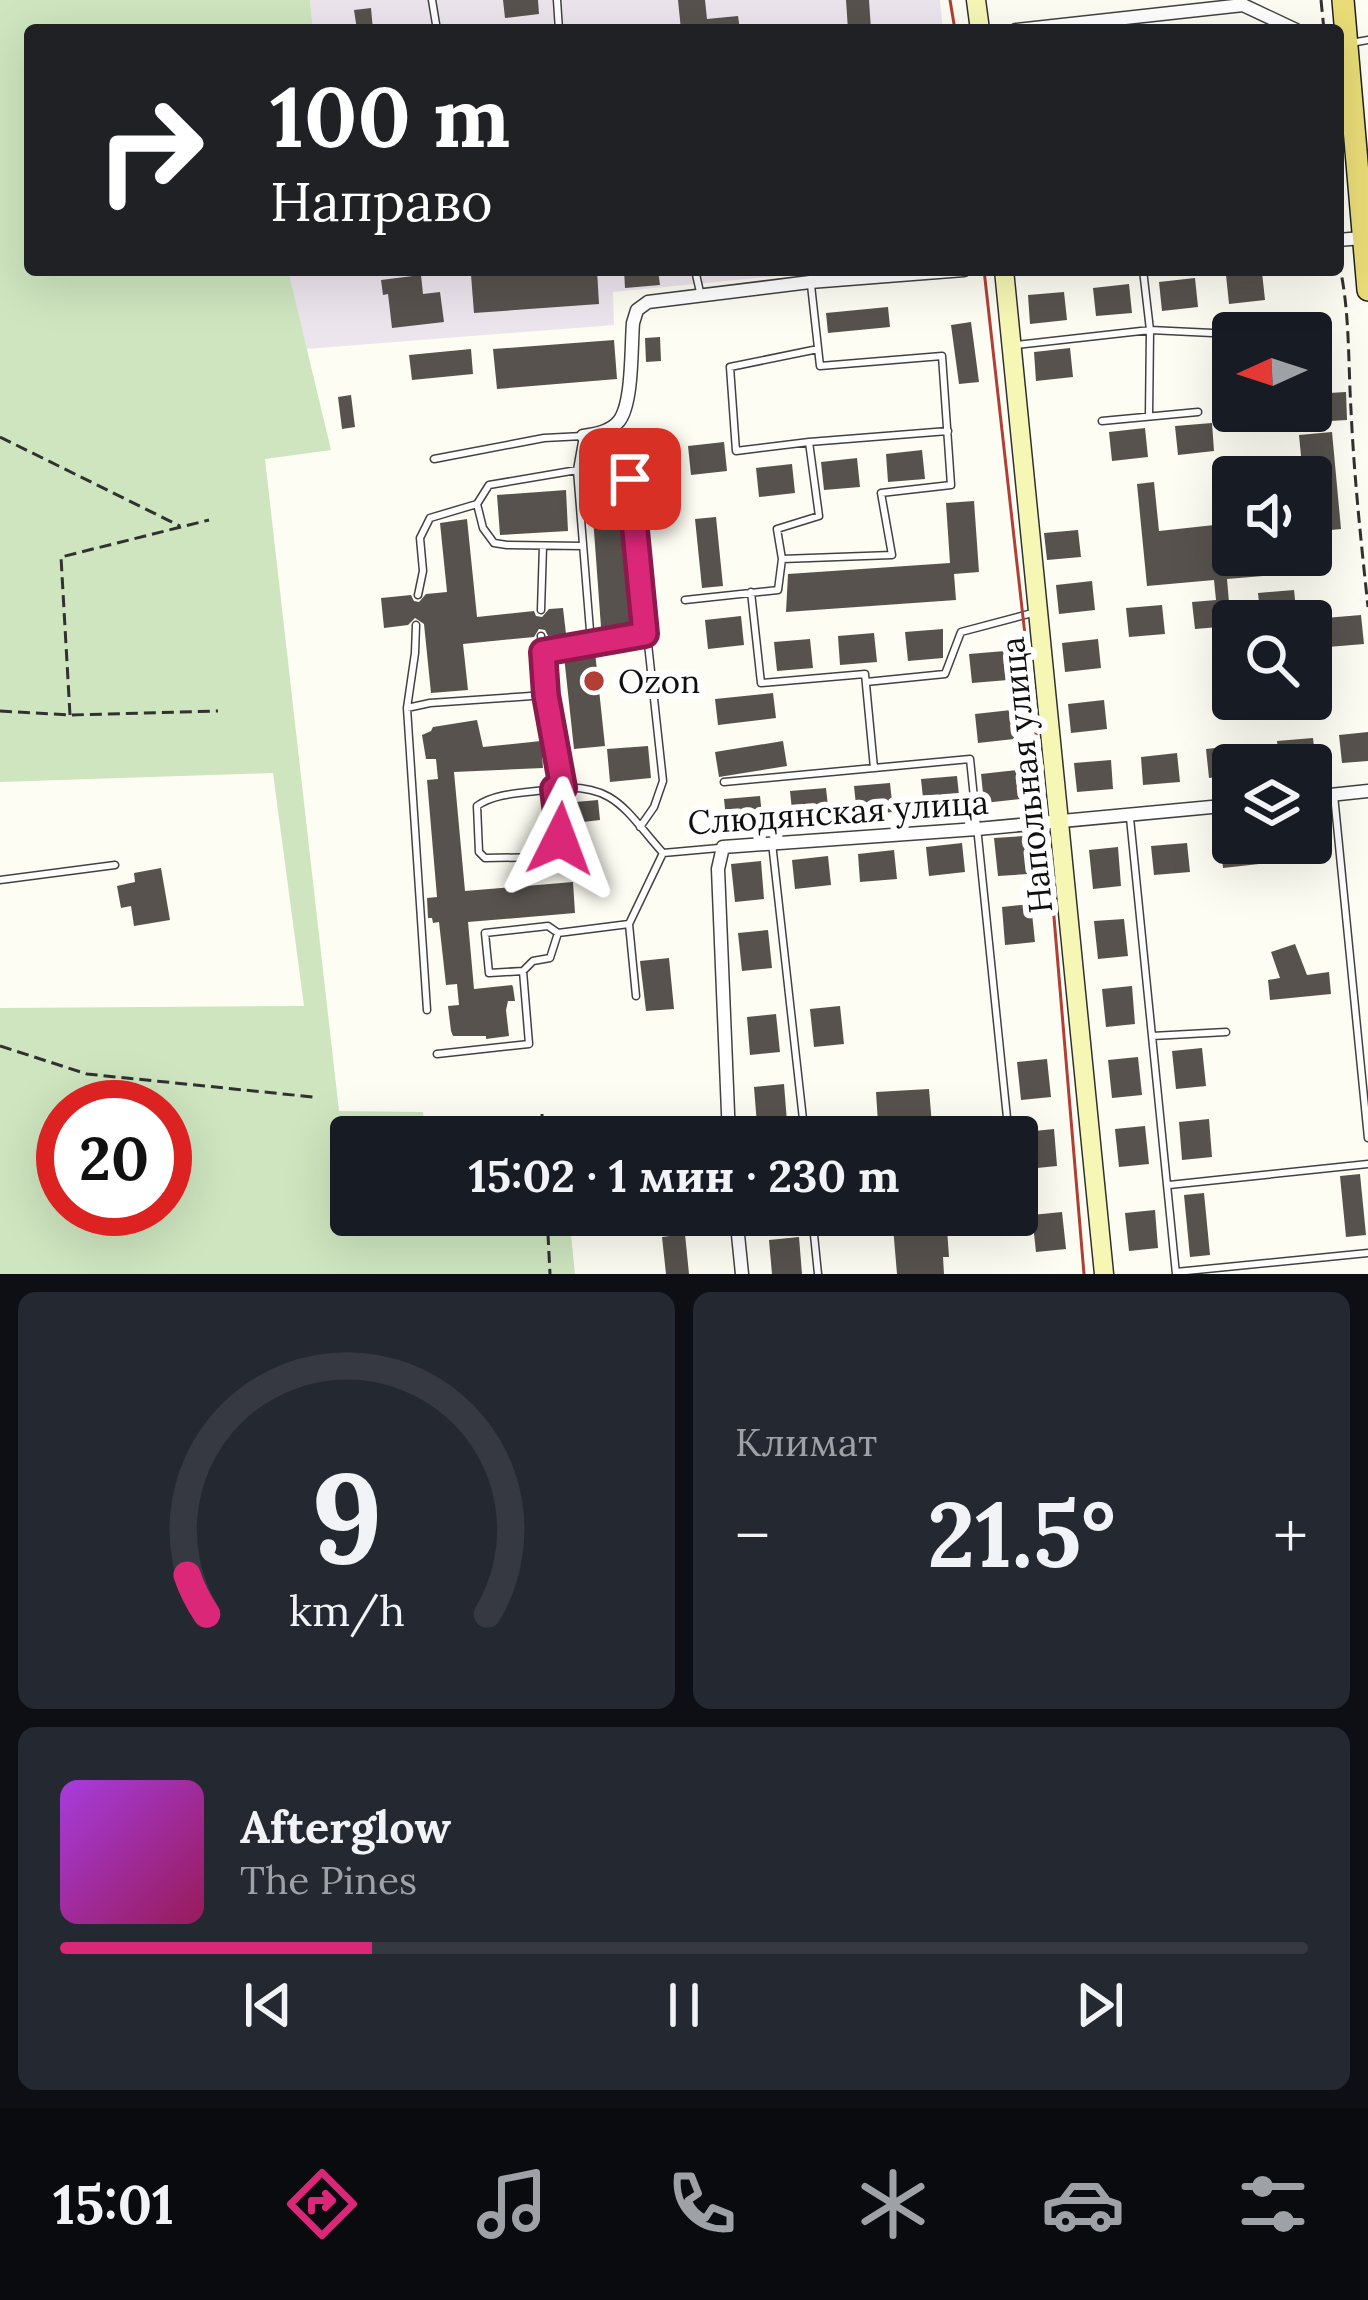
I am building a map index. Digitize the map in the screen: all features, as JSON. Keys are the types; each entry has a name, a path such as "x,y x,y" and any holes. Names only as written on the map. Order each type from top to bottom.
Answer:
{"main road":[{"path":"1342,0 1351,42 1368,290"}],"street":[{"path":"1074,24 1243,3 1285,24"},
{"path":"1344,240 1362,238"},
{"path":"583,436 606,431 626,409 633,323 648,302 856,276"},
{"name":"Напольная улица","path":"1005,276 1105,1274"},
{"path":"1334,795 1368,791"},
{"name":"Слюдянская улица","path":"723,847 1212,807"},
{"path":"723,847 718,869 729,1116"},
{"path":"738,1236 742,1274"}],"lane":[{"path":"696,276 701,296"},
{"path":"1144,276 1150,330 1149,416"},
{"path":"782,560 892,555 881,493 951,485 943,356 820,366 810,282"},
{"path":"1012,345 1150,330 1212,333"},
{"path":"818,349 730,367 736,451 947,431"},
{"path":"1102,421 1198,412"},
{"path":"434,459 544,438 583,436 577,470 591,643"},
{"path":"685,600 778,590 782,560 777,529 819,517 809,442"},
{"path":"418,595 423,571 420,538 430,518 477,504 489,484 577,470 630,479 663,781 640,827"},
{"path":"477,504 483,528 494,543 583,546"},
{"path":"541,610 543,546"},
{"path":"751,592 761,683 865,674 874,768"},
{"path":"866,682 945,674 961,632 1040,611"},
{"path":"416,625 407,708 427,1010"},
{"path":"543,652 645,634"},
{"path":"542,636 558,789 559,852 485,858 479,852 477,806 482,801 558,789 593,790 618,800 663,853 629,924 636,996"},
{"path":"407,708 546,695"},
{"path":"724,782 970,759 1007,1116"},
{"path":"1334,795 1368,1138"},
{"path":"1130,815 1176,1273 1368,1253"},
{"path":"772,843 803,1116"},
{"name":"Слюдянская улица","path":"663,853 723,847"},
{"path":"0,880 115,865"},
{"path":"558,932 550,958 533,961 523,970 489,973 485,932 548,926 558,932 629,924"},
{"path":"437,1054 530,1044 523,970"},
{"path":"1356,1020 1368,1018"},
{"path":"1152,1036 1226,1032"},
{"path":"1167,1185 1368,1164"},
{"path":"814,1236 818,1274"}],"path":[{"path":"1342,276 1368,607"},
{"path":"0,437 182,526"},
{"path":"70,715 61,556 208,520"},
{"path":"0,711 70,715 218,711"},
{"path":"0,1046 87,1074 314,1096"},
{"path":"548,1236 550,1274"}],"shaded area":[{"path":"310,0 940,0 942,24 312,24"},
{"path":"289,276 778,276 613,292 614,325 306,349"}],"green space":[{"path":"0,0 310,0 312,24 24,24 24,276 289,276 331,450 265,459 339,1111 423,1112 423,1116 330,1116 330,1236 571,1236 575,1274 0,1274 0,1008 304,1006 273,773 0,782"}],"building":[{"path":"503,0 538,0 539,14 505,18"},
{"path":"678,0 705,0 707,19 738,16 739,24 680,24"},
{"path":"846,0 869,0 871,24 848,24"},
{"path":"371,8 372,24 356,24 354,10"},
{"path":"421,276 423,294 440,292 444,322 392,328 388,294 383,295 381,280"},
{"path":"471,276 597,276 599,304 474,313"},
{"path":"624,276 659,276 660,285 625,288"},
{"path":"1226,276 1262,276 1265,300 1229,304"},
{"path":"1195,278 1198,307 1162,311 1159,282"},
{"path":"1129,284 1132,313 1096,316 1093,288"},
{"path":"1064,292 1067,320 1030,324 1028,295"},
{"path":"888,307 890,327 828,333 826,313"},
{"path":"971,322 979,382 959,384 951,325"},
{"path":"660,337 661,361 646,362 645,338"},
{"path":"614,340 617,379 497,389 493,349"},
{"path":"1070,348 1073,377 1036,381 1034,352"},
{"path":"471,349 473,374 412,380 409,355"},
{"path":"1346,392 1347,420 1332,421 1332,393"},
{"path":"351,395 355,427 342,429 338,397"},
{"path":"1212,423 1214,451 1178,455 1175,426"},
{"path":"1145,428 1148,457 1112,461 1109,432"},
{"path":"1332,432 1341,529 1332,530 1332,456 1301,456 1299,435"},
{"path":"724,442 727,471 691,475 688,446"},
{"path":"922,450 925,479 888,482 886,454"},
{"path":"857,458 860,487 824,490 821,462"},
{"path":"792,464 795,493 759,497 756,468"},
{"path":"1154,482 1159,531 1212,525 1212,576 1263,576 1227,579 1229,600 1216,600 1214,580 1147,586 1137,484"},
{"path":"622,488 632,625 601,627 591,490"},
{"path":"566,490 568,531 500,535 497,495"},
{"path":"974,501 979,572 954,574 956,600 786,612 788,574 950,563 946,503"},
{"path":"716,517 723,586 702,588 695,519"},
{"path":"467,519 477,617 534,611 542,617 549,609 563,608 566,634 548,636 539,629 534,637 463,644 468,690 431,693 424,624 415,618 408,625 384,628 381,598 411,595 419,602 426,594 447,592 440,523"},
{"path":"1078,530 1081,557 1047,560 1044,533"},
{"path":"1092,581 1095,610 1059,614 1056,585"},
{"path":"1294,590 1295,600 1259,600 1258,593"},
{"path":"1212,600 1212,628 1195,629 1192,602"},
{"path":"1162,605 1165,634 1129,637 1126,608"},
{"path":"1361,615 1364,644 1332,647 1332,617"},
{"path":"741,616 744,645 708,649 705,620"},
{"path":"943,629 943,658 908,661 905,632"},
{"path":"874,633 877,662 840,665 838,636"},
{"path":"810,639 813,668 777,671 774,642"},
{"path":"1098,639 1101,668 1065,672 1062,643"},
{"path":"1005,651 1008,680 972,683 969,654"},
{"path":"595,652 605,746 574,749 564,656"},
{"path":"773,693 776,718 718,725 715,699"},
{"path":"1104,700 1107,729 1071,733 1068,704"},
{"path":"1011,710 1014,739 978,743 975,714"},
{"path":"477,720 483,747 541,741 543,768 454,772 465,891 573,882 575,913 468,922 474,989 513,987 515,1001 508,1001 506,1010 509,1036 486,1039 453,1036 451,1031 448,1006 459,1005 457,984 446,985 439,922 428,918 427,898 437,897 427,780 438,779 436,759 426,759 422,735 433,727"},
{"path":"1368,732 1368,761 1342,763 1339,735"},
{"path":"1313,738 1314,744 1277,744"},
{"path":"783,741 787,766 719,777 715,752"},
{"path":"648,746 651,778 610,782 607,749"},
{"path":"1212,748 1212,778 1209,778 1206,749"},
{"path":"1177,753 1180,782 1143,785 1141,757"},
{"path":"1111,760 1113,789 1077,792 1074,763"},
{"path":"1017,770 1020,799 984,803 981,774"},
{"path":"957,776 960,805 924,808 921,779"},
{"path":"890,783 893,812 857,815 854,786"},
{"path":"826,788 829,816 793,820 790,791"},
{"path":"760,796 763,825 727,828 724,799"},
{"path":"598,800 600,820 566,824 564,803"},
{"path":"1024,836 1028,874 998,876 994,838"},
{"path":"962,843 965,872 929,876 926,847"},
{"path":"1187,843 1190,872 1154,875 1151,846"},
{"path":"1118,847 1121,886 1093,889 1089,850"},
{"path":"894,850 897,879 860,882 858,854"},
{"path":"828,856 831,885 795,889 792,860"},
{"path":"761,861 764,899 735,902 731,864"},
{"path":"161,868 170,920 134,926 131,906 121,908 117,886 135,882 134,873"},
{"path":"1031,904 1035,942 1005,945 1002,907"},
{"path":"1124,919 1128,956 1098,959 1094,921"},
{"path":"768,930 772,968 742,971 738,933"},
{"path":"1295,944 1307,975 1329,972 1331,994 1270,1000 1268,980 1280,978 1271,952"},
{"path":"669,958 674,1009 646,1011 640,961"},
{"path":"1132,986 1135,1024 1106,1027 1102,989"},
{"path":"840,1006 844,1044 814,1047 810,1009"},
{"path":"776,1014 780,1052 750,1055 747,1017"},
{"path":"1202,1048 1206,1086 1176,1089 1172,1051"},
{"path":"1138,1057 1142,1095 1112,1098 1108,1060"},
{"path":"1047,1059 1051,1097 1021,1100 1017,1062"},
{"path":"784,1084 787,1116 756,1116 754,1087"},
{"path":"929,1089 931,1116 878,1116 876,1092"},
{"path":"1209,1119 1212,1157 1182,1160 1179,1122"},
{"path":"1145,1126 1149,1164 1119,1167 1115,1129"},
{"path":"1054,1129 1057,1166 1038,1168 1038,1131"},
{"path":"1360,1174 1366,1235 1346,1237 1340,1176"},
{"path":"1204,1193 1210,1255 1190,1257 1184,1195"},
{"path":"1155,1210 1158,1248 1129,1251 1125,1213"},
{"path":"1062,1212 1066,1249 1036,1252 1038,1214"},
{"path":"685,1236 689,1274 666,1274 662,1237"},
{"path":"894,1236 948,1236 944,1274 897,1274"},
{"path":"799,1237 802,1274 772,1274 769,1240"}],"tram line":[{"path":"950,0 954,24"},
{"path":"985,276 1046,822 1084,1274"}],"place":[{"name":"Ozon","path":"594,681"}],"route":[{"path":"560,839 554,789 563,788 543,652 645,634 630,479"}]}
